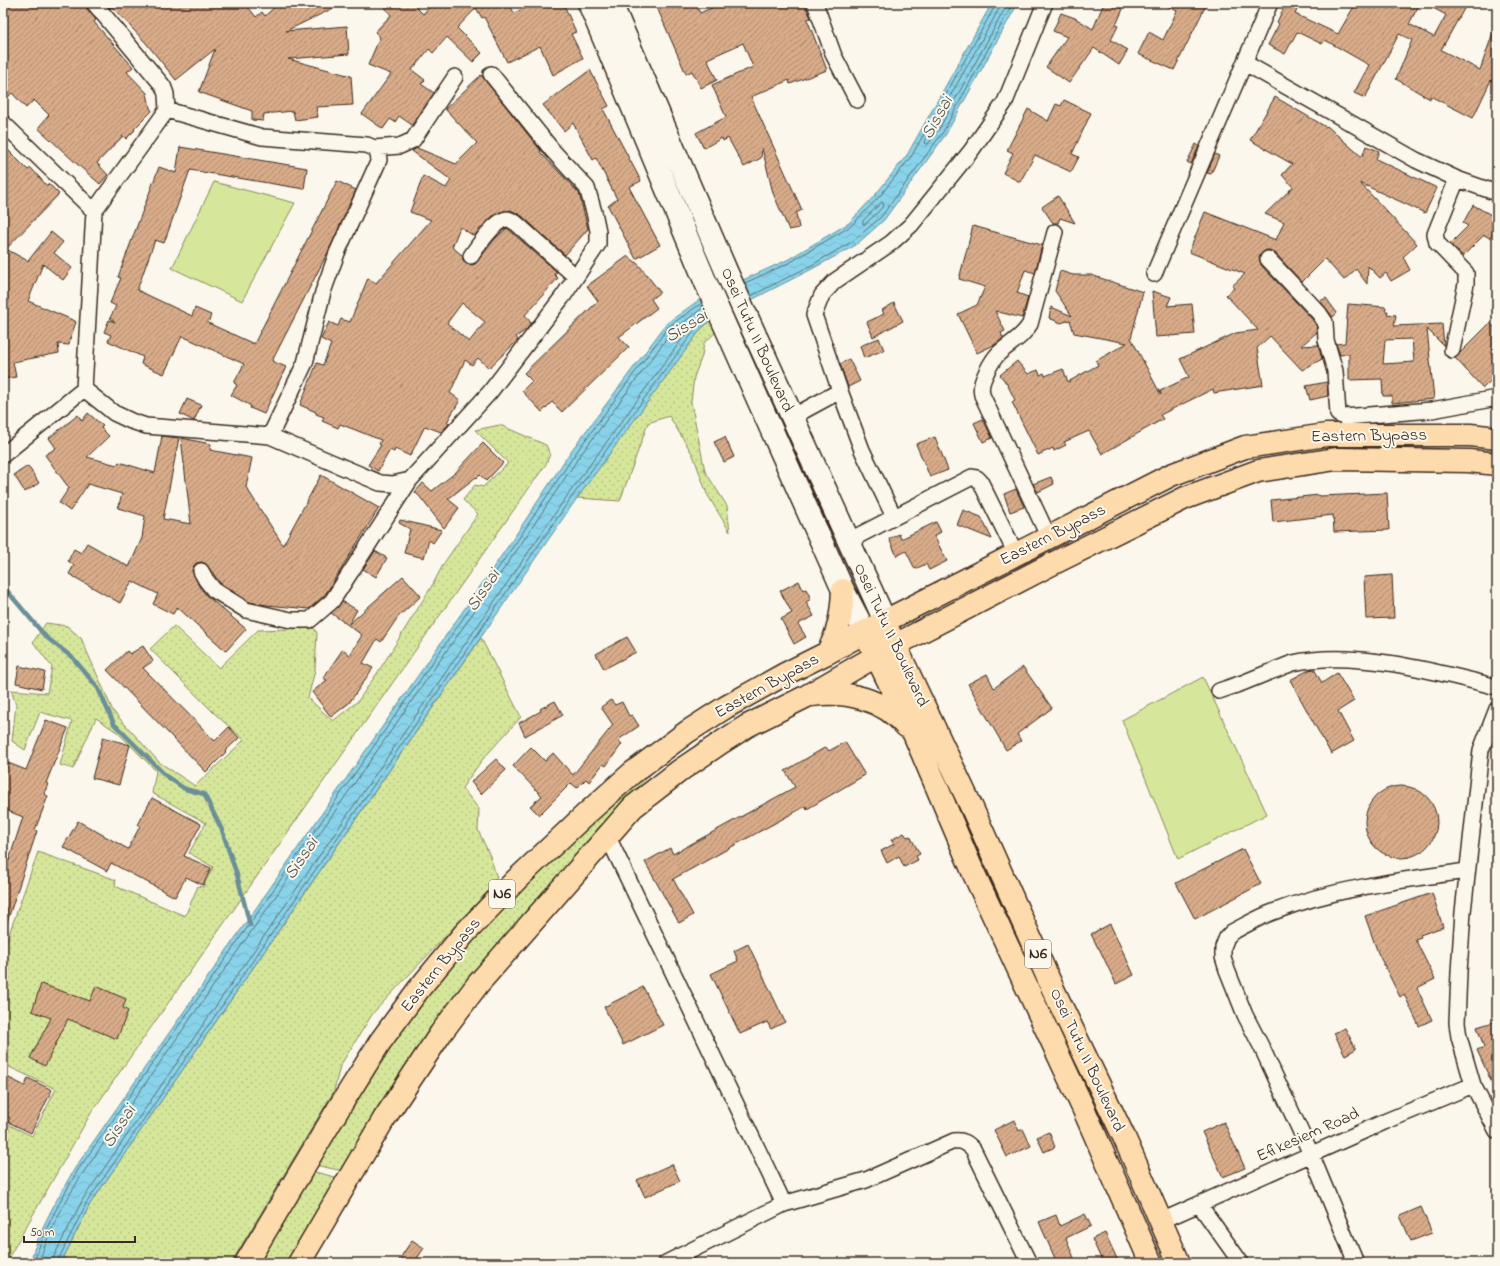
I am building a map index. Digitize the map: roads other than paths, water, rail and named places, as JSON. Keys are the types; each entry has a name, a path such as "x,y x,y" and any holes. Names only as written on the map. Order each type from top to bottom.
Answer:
{"highway":[{"name":"Eastern Bypass","path":"246,1263 380,1042 418,990 464,934 517,879 586,814 632,773 687,732 726,707 785,674 1016,554 1171,475 1245,447 1326,435 1470,435 1497,438"},
{"name":"Eastern Bypass","path":"299,1263 384,1119 441,1033 478,984 633,807 682,769 747,726 805,697 895,645 1185,498 1258,471 1336,459 1469,461 1497,464"},
{"path":"827,653 835,640 840,624 843,590"},
{"name":"Osei Tutu II Boulevard","path":"885,621 1057,996 1124,1137 1179,1263"},
{"name":"Osei Tutu II Boulevard","path":"865,632 915,736 974,874 1084,1110 1151,1263"},
{"path":"805,697 826,693 846,694 866,699 885,708 901,720 915,736"}],"main road":[{"name":"Osei Tutu II Boulevard","path":"589,3 706,283 843,590 865,632"},
{"name":"Osei Tutu II Boulevard","path":"611,3 727,273 885,621"}],"street":[{"path":"3,455 84,389 94,211 167,110 166,94 163,86 94,3"},
{"path":"815,3 834,56 857,100"},
{"path":"894,517 862,450 814,315 822,295 835,281 891,243 911,225 971,151 1005,102 1045,3"},
{"path":"1154,274 1270,3"},
{"path":"1245,63 1416,160 1457,179 1497,193"},
{"path":"201,571 214,590 246,610 291,620 310,620 332,601 410,480 490,392 564,295 598,244 598,231 587,188 553,151 491,74"},
{"path":"167,110 262,137 366,145 374,148 400,146 413,140 455,76"},
{"path":"3,123 94,211"},
{"path":"270,436 305,363 324,292 337,253 379,160 378,154 374,148"},
{"path":"1452,350 1466,284 1466,273 1437,242 1435,234 1457,179"},
{"path":"471,256 495,226 501,221 507,219 516,223 576,277"},
{"path":"1049,538 982,395 980,387 991,364 998,354 1021,337 1030,324 1054,232"},
{"path":"1268,259 1325,322 1326,340 1334,371 1338,414 1344,417 1432,410 1497,398"},
{"path":"84,389 114,413 146,426 270,436 380,483 393,484 410,480"},
{"path":"792,417 840,391"},
{"path":"848,541 972,477 975,477 980,481 1016,554"},
{"path":"1219,691 1292,664 1322,659 1356,660 1394,664 1438,672 1497,687"},
{"path":"1497,709 1481,750 1467,871 1460,957 1458,1023 1459,1037 1473,1085 1497,1131"},
{"path":"608,837 784,1204"},
{"path":"1356,1263 1311,1154 1262,1048 1245,1015 1227,970 1223,957 1223,946 1227,937 1232,932 1273,912 1317,898 1392,882 1467,871"},
{"name":"Efikesiem Road","path":"1160,1221 1311,1154 1473,1085"},
{"path":"666,1263 784,1204 866,1180 954,1141 960,1140 967,1143 973,1149 1029,1263"},
{"path":"1199,1204 1241,1263"}],"water":[{"name":"Sissai","path":"992,3 1018,3 946,134 884,220 856,245 710,321 701,329 575,501 90,1204 61,1263 30,1263 43,1226 75,1168 511,542 571,451 667,323 699,300 787,260 849,223 876,194 907,155"}],"waterway":[{"path":"3,586 46,637 73,658 98,688 114,724 166,776 185,789 204,794 222,830 237,875 250,925"}]}
